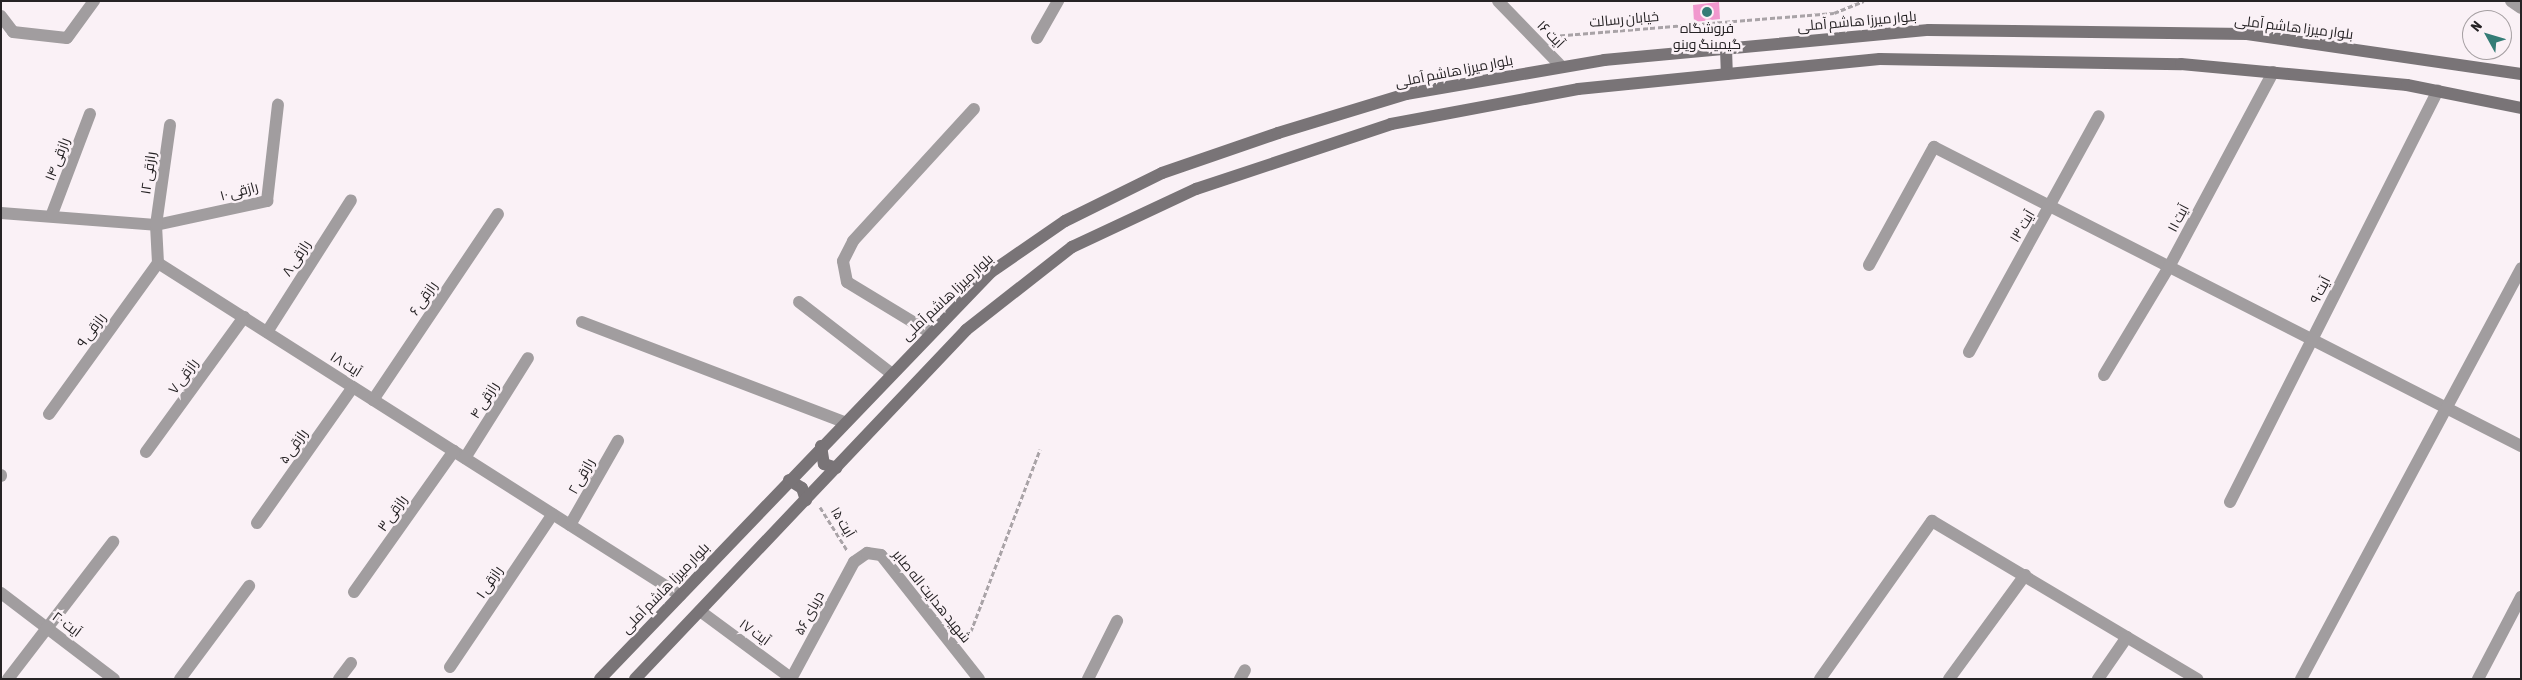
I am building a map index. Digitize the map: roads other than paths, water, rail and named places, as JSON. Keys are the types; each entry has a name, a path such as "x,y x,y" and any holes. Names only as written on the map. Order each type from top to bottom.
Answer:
{"main road":[{"name":"بلوار میرزا هاشم آملی","path":"600,679 891,373 991,272 1065,221 1162,173 1406,94 1562,67 1726,48 1929,30 2247,34 2521,74"},
{"path":"1726,48 1727,74"},
{"path":"635,679 973,324 1072,247 1196,189 1391,124 1578,88 1880,59 2181,64 2273,72 2438,91 2521,108"},
{"path":"821,446 824,464 836,468"},
{"path":"789,480 802,488 809,497"}],"street":[{"path":"1,16 13,32 67,38 94,1"},
{"path":"1037,38 1058,1"},
{"name":"آیت ۱۶","path":"1498,1 1562,67"},
{"path":"2511,1 2521,8"},
{"name":"آیت ۱۱","path":"2104,375 2169,267 2273,72"},
{"name":"آیت ۹","path":"2230,502 2438,91"},
{"name":"رازقی ۱۰","path":"156,226 267,201 278,105"},
{"path":"930,333 847,282 842,261 853,242 974,109"},
{"name":"رازقی ۱۴","path":"52,214 90,114"},
{"name":"آیت ۱۳","path":"1969,352 2100,116"},
{"name":"رازقی ۱۲","path":"156,226 170,125"},
{"path":"1869,265 1934,147 2050,208 2521,446"},
{"name":"رازقی ۸","path":"267,332 351,200"},
{"path":"1,213 52,214 156,226 158,263"},
{"name":"رازقی ۶","path":"373,400 498,214"},
{"name":"آیت ۱۸","path":"158,263 680,595"},
{"name":"رازقی ۹","path":"48,414 158,263"},
{"path":"2302,679 2521,268"},
{"path":"799,302 891,373"},
{"name":"رازقی ۷","path":"146,452 244,317"},
{"path":"582,322 844,422"},
{"name":"رازقی ۴","path":"465,458 528,358"},
{"name":"رازقی ۵","path":"257,523 354,387"},
{"name":"رازقی ۲","path":"570,525 618,441"},
{"name":"رازقی ۳","path":"354,592 454,451"},
{"name":"رازقی ۱","path":"450,667 553,514"},
{"path":"1820,679 1932,521 2197,679"},
{"path":"8,679 48,629 112,542"},
{"name":"شهید هدایت اله صابر","path":"854,562 867,553 881,555 979,679"},
{"name":"دریای ۵۶","path":"791,678 854,562"},
{"path":"1949,679 2024,575"},
{"path":"180,679 249,586"},
{"name":"آیت ۲۰","path":"1,593 114,679"},
{"path":"2478,679 2519,604"},
{"name":"آیت ۱۷","path":"700,611 791,678"},
{"path":"1088,679 1117,621"},
{"path":"2098,679 2127,637"},
{"path":"340,679 351,663"}],"place":[{"name":"فروشگاه گیمینگ وینو","path":"1707,12"}]}
